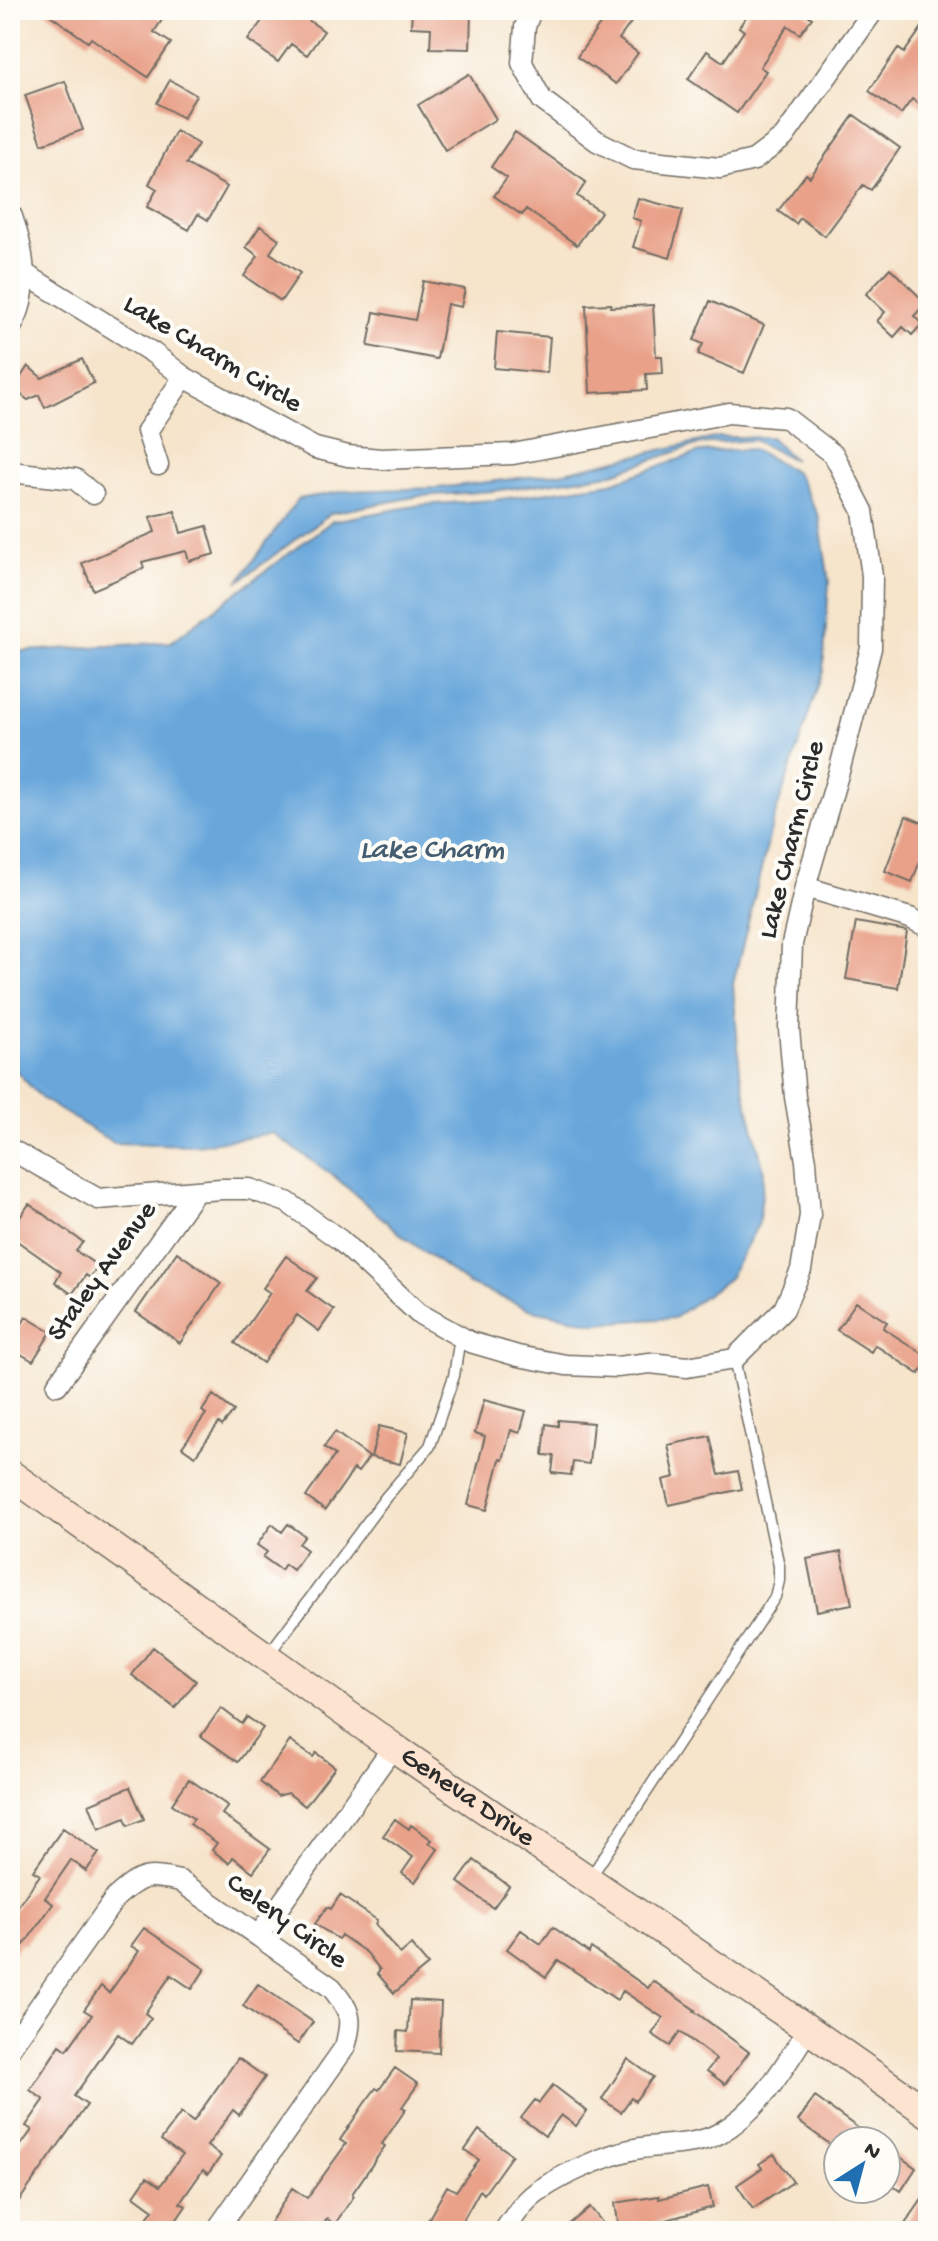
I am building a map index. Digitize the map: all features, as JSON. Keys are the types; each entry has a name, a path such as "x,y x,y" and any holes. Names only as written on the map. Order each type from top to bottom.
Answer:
{"main road":[{"name":"Geneva Drive","path":"10,1474 393,1747 928,2113"}],"street":[{"path":"531,10 525,27 522,63 542,100 597,141 633,159 720,168 754,160 784,137 874,10"},
{"path":"10,217 22,272 22,292 10,325"},
{"name":"Lake Charm Circle","path":"22,272 153,353 184,377 315,448 348,456 381,459 513,454 729,413 786,418 834,455 863,511 872,576 871,648 792,944 789,1029 810,1215 801,1270 784,1309 734,1359"},
{"path":"158,465 147,431 184,377"},
{"path":"10,472 75,479 93,494"},
{"path":"805,887 910,918 928,927"},
{"path":"10,1149 98,1199 250,1189 287,1202 340,1240 418,1313 470,1342 518,1356 566,1365 617,1367 650,1363 687,1367 734,1359"},
{"name":"Staley Avenue","path":"57,1385 196,1191"},
{"path":"259,1935 393,1747"},
{"name":"Celery Circle","path":"10,2048 116,1897 133,1881 152,1875 180,1881 332,1988 346,2006 351,2025 345,2047 216,2231"},
{"path":"504,2231 537,2191 577,2169 638,2148 684,2143 716,2135 742,2118 776,2079 808,2029"}],"lane":[{"path":"267,1657 386,1497 430,1446 454,1376 460,1337"},
{"path":"589,1880 775,1597 779,1566 734,1359"}],"water":[{"path":"718,437 770,437 794,460 754,440 699,444 610,474 494,491 420,496 331,513 238,582 298,499 346,491 438,488 560,473"},
{"name":"Lake Charm","path":"753,449 796,472 819,516 829,582 823,671 772,825 733,984 740,1072 764,1172 759,1223 729,1278 674,1318 595,1323 529,1309 467,1283 404,1237 334,1176 272,1133 197,1145 114,1143 41,1098 10,1064 10,652 171,642 332,521 420,505 494,500 611,483 700,452"}],"building":[{"path":"43,10 148,10 162,20 154,32 171,43 148,77 91,38 88,42"},
{"path":"270,10 294,10 324,31 307,55 291,44 278,62 248,40"},
{"path":"412,10 471,10 470,49 430,48 431,28 411,27"},
{"path":"610,10 640,10 619,39 638,53 616,84 577,57"},
{"path":"751,10 801,10 812,18 800,34 788,26 760,67 766,71 737,113 688,79 707,51 723,62 744,31 739,27"},
{"path":"928,19 928,110 912,99 901,114 869,91 898,48 904,53"},
{"path":"469,74 496,119 445,150 418,105"},
{"path":"170,80 196,95 183,118 157,103"},
{"path":"65,81 83,130 42,144 25,95"},
{"path":"854,115 900,148 871,190 863,185 825,236 800,218 796,224 778,211 806,174 810,177"},
{"path":"176,131 198,144 186,164 227,187 208,220 198,214 189,230 147,207 157,189 149,184"},
{"path":"515,132 586,182 577,196 601,212 577,245 526,209 522,215 494,196 507,178 491,167"},
{"path":"638,198 683,210 670,258 633,247 641,221 632,218"},
{"path":"260,226 279,239 270,253 300,273 281,301 244,276 258,256 246,247"},
{"path":"890,268 926,303 914,316 922,324 912,335 903,327 894,337 877,321 885,312 866,294"},
{"path":"423,281 465,289 461,307 447,304 437,359 368,346 374,312 415,320"},
{"path":"710,301 764,325 744,373 698,354 703,344 694,340"},
{"path":"611,304 611,307 653,305 656,356 662,356 663,373 646,374 647,390 590,393 586,305"},
{"path":"497,332 550,337 547,373 494,368"},
{"path":"82,359 94,383 45,408 39,395 28,400 13,389 28,366 42,378"},
{"path":"175,511 181,533 207,526 215,554 189,561 186,551 142,562 144,568 93,590 82,563 155,532 150,517"},
{"path":"906,816 928,825 928,840 912,882 885,871"},
{"path":"856,922 907,931 898,988 846,979"},
{"path":"29,1204 83,1242 76,1251 98,1266 90,1278 86,1275 72,1294 55,1282 61,1272 10,1236"},
{"path":"177,1252 221,1283 180,1343 136,1312"},
{"path":"286,1256 317,1278 307,1291 334,1310 319,1331 297,1315 263,1363 235,1343 270,1293 263,1288"},
{"path":"856,1302 887,1322 883,1328 928,1357 919,1374 875,1345 871,1352 837,1330"},
{"path":"26,1317 51,1332 33,1361 10,1348"},
{"path":"213,1395 234,1411 222,1426 219,1423 195,1456 182,1447 206,1414 202,1411"},
{"path":"484,1400 526,1411 520,1433 511,1430 487,1510 468,1505 485,1436 475,1433"},
{"path":"558,1420 593,1423 589,1464 573,1462 571,1475 552,1473 554,1456 543,1455 546,1424 558,1426"},
{"path":"379,1426 408,1433 400,1464 371,1457"},
{"path":"335,1432 369,1457 358,1472 354,1469 325,1510 306,1497 335,1455 324,1447"},
{"path":"710,1436 719,1475 738,1471 742,1489 669,1505 663,1480 675,1477 668,1445"},
{"path":"272,1524 282,1532 288,1524 305,1536 299,1544 307,1550 293,1570 285,1564 281,1570 263,1557 267,1552 257,1545"},
{"path":"841,1552 852,1604 817,1611 807,1559"},
{"path":"153,1647 196,1681 175,1708 132,1675"},
{"path":"221,1708 242,1724 247,1717 263,1728 238,1762 201,1736"},
{"path":"290,1741 313,1757 316,1753 335,1767 305,1806 288,1793 278,1796 260,1782"},
{"path":"189,1779 228,1806 222,1814 270,1849 253,1872 233,1857 229,1863 212,1850 217,1843 190,1824 194,1819 172,1804"},
{"path":"130,1787 144,1819 128,1826 125,1818 99,1829 89,1804"},
{"path":"395,1819 409,1829 411,1825 432,1840 429,1843 438,1849 415,1882 402,1873 413,1857 383,1836"},
{"path":"63,1828 99,1853 86,1871 71,1860 45,1898 53,1904 24,1945 21,1943 10,1959 10,1917 40,1875 33,1871"},
{"path":"474,1860 509,1886 493,1908 458,1882"},
{"path":"340,1895 377,1920 375,1924 400,1954 411,1945 428,1965 394,1993 377,1973 380,1970 367,1953 341,1935 338,1939 315,1924"},
{"path":"553,1927 589,1953 591,1948 648,1988 653,1981 749,2052 725,2084 707,2071 716,2059 680,2032 670,2046 652,2034 663,2018 623,1991 617,2000 558,1960 546,1977 507,1949 521,1930 541,1944"},
{"path":"144,1928 205,1969 192,1989 171,1975 145,2013 151,2018 132,2044 118,2034 74,2096 87,2105 19,2201 10,2195 10,2160 32,2130 26,2126 44,2100 30,2090 60,2045 67,2050 92,2015 84,2010 101,1986 109,1993 139,1951 131,1946"},
{"path":"258,1984 313,2022 298,2044 243,2006"},
{"path":"410,2000 441,2002 439,2053 397,2051 398,2031 408,2032"},
{"path":"238,2058 265,2077 239,2115 233,2110 207,2146 221,2156 208,2174 203,2170 180,2203 186,2206 169,2231 137,2231 153,2210 134,2196 147,2177 160,2186 182,2155 161,2140 181,2113 193,2122"},
{"path":"628,2059 653,2077 635,2101 631,2098 621,2112 602,2099"},
{"path":"395,2068 418,2084 402,2107 406,2109 382,2144 385,2146 335,2224 327,2219 319,2231 265,2231 292,2188 307,2198 346,2144 340,2140 364,2104"},
{"path":"553,2085 587,2111 576,2126 561,2115 545,2136 521,2118 535,2100 539,2103"},
{"path":"815,2097 854,2125 822,2125 822,2138 798,2121"},
{"path":"479,2130 512,2155 484,2194 480,2190 457,2231 422,2231 447,2186 456,2191 479,2160 465,2150"},
{"path":"774,2154 793,2182 753,2209 737,2185 762,2168 759,2164"},
{"path":"902,2158 916,2168 902,2189"},
{"path":"708,2187 713,2207 663,2221 619,2228 615,2203 659,2196 659,2199"},
{"path":"928,2191 928,2231 915,2231 905,2224"},
{"path":"590,2207 609,2231 561,2231"}]}
